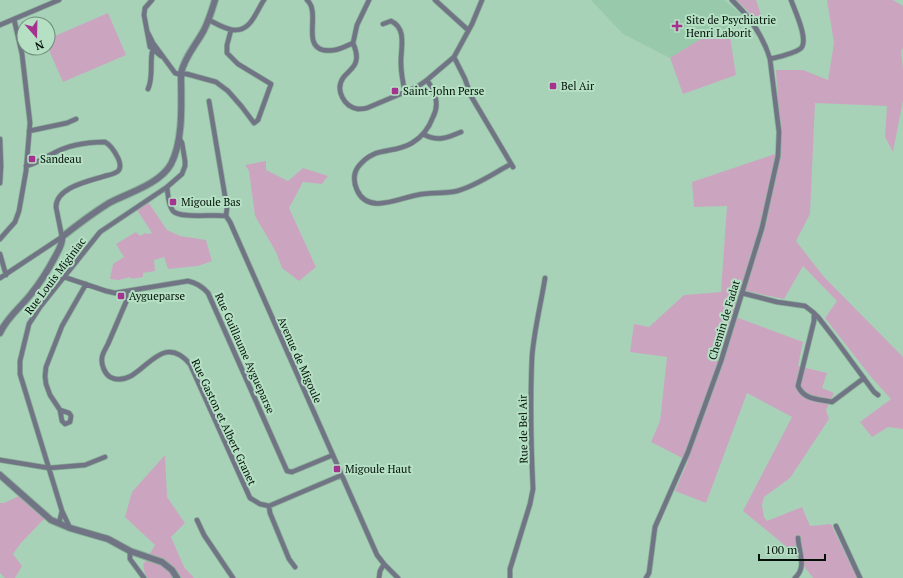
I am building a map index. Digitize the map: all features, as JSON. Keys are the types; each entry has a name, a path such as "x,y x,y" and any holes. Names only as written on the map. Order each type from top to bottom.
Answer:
{"street":[{"path":"0,25 59,0"},
{"path":"152,0 144,12 149,43 163,57 175,73 187,74 216,82 228,91 254,123 257,122 271,84 238,64 227,53 226,45 231,30"},
{"path":"0,278 62,237 104,206 132,193 160,176 170,164 179,138 181,119 181,74 183,64 209,20 215,0"},
{"path":"209,20 227,29 243,29 249,24 264,0"},
{"path":"307,0 311,4 313,12 312,34 314,42 319,49 331,52 342,49 353,42"},
{"path":"369,0 357,25 353,42 356,52 356,61 343,78 340,87 341,95 345,102 351,107 358,109 367,108 405,92 427,80 454,57 482,0"},
{"path":"435,0 468,30"},
{"name":"Chemin de Fadat","path":"646,578 649,573 655,527 688,452 721,361 762,228 778,156 779,132 770,59 759,30 744,10 732,0"},
{"path":"770,59 799,50 803,46 804,38 791,0"},
{"path":"0,239 15,222 17,217 26,166 30,123 22,54 14,19"},
{"path":"383,24 391,21 395,23 401,33 403,43 400,63 402,82 405,92"},
{"path":"148,89 151,82 151,55 154,47"},
{"path":"427,80 435,95 437,105 431,124 423,134 412,143 400,148 376,153 364,160 357,169 354,179 359,194 366,200 374,203 386,203 418,194 435,194 457,191 512,165 471,96 465,79 454,57"},
{"path":"167,187 172,210 176,214 184,216 217,214 226,216 228,208 210,101"},
{"path":"29,131 67,123 76,119"},
{"path":"423,134 434,139 442,139 460,132"},
{"name":"Rue Louis Miginiac","path":"70,528 62,511 20,374 20,361 29,324 40,307 100,232 181,176 185,166 182,143 179,138"},
{"path":"0,139 0,183"},
{"path":"0,333 7,321 31,294 46,273 60,249 63,240 56,204 60,196 75,186 117,172 120,166 118,159 108,144 105,142 99,142 72,146 53,153 34,164 26,166"},
{"name":"Avenue de Migoule","path":"226,216 230,222 377,555 398,578"},
{"path":"0,254 6,275"},
{"name":"Rue Guillaume Aygueparse","path":"64,277 115,293 188,281 196,282 208,292 287,471 292,472 333,455"},
{"name":"Rue de Bel Air","path":"510,578 510,569 530,504 533,489 531,390 532,356 536,325 546,278"},
{"path":"60,410 50,395 46,384 46,367 62,326 86,284"},
{"name":"Rue Gaston et Albert Granet","path":"126,292 126,302 102,358 105,372 112,378 122,380 131,376 155,356 164,352 175,352 183,356 190,364 250,498 260,504 269,506"},
{"path":"742,293 777,302 805,306 814,313 827,328 874,392 878,395"},
{"path":"814,313 814,321 798,386 801,392 806,397 832,402 864,378"},
{"path":"0,460 49,468 85,465 105,457"},
{"path":"0,475 51,520 70,528 108,539 130,551 162,562 172,570 177,578"},
{"path":"295,567 289,559 270,513 269,506 342,475"},
{"path":"58,523 62,511"},
{"path":"197,520 204,535 233,578"},
{"path":"836,526 860,578"},
{"path":"795,578 801,573 802,566 798,538"},
{"path":"130,551 130,558 144,578"},
{"path":"379,578 380,571 384,564"}],"shaded area":[{"name":"Site de Psychiatrie Henri Laborit","path":"591,0 724,0 749,21 729,31 699,40 670,58 623,34"},
{"path":"736,0 756,0 762,18 754,20 747,10"},
{"path":"827,0 893,0 903,6 903,48 901,51 903,69 903,100 893,152 885,137 887,106 815,103 810,214 796,241 824,277 903,357 903,429 888,427 872,437 860,422 891,399 871,377 825,318 837,301 803,266 784,299 741,290 733,316 803,342 798,366 827,373 822,388 834,393 826,410 829,419 790,478 764,497 762,505 764,517 767,521 802,507 810,526 831,524 857,578 813,578 793,552 743,511 792,417 747,393 706,503 675,491 688,461 651,442 660,421 667,357 630,352 634,324 649,327 684,295 721,292 727,206 694,207 692,182 781,152 776,70 803,70 828,80 834,43"},
{"path":"108,13 126,55 63,82 52,56 56,56 56,36"},
{"path":"729,31 736,75 683,94 670,58 699,40"},
{"path":"266,161 266,170 288,181 303,168 328,176 322,184 303,182 289,208 316,267 299,281 282,268 276,252 255,216 249,171 245,165"},
{"path":"148,202 167,230 180,236 206,240 212,261 198,266 168,269 164,257 154,260 155,271 143,273 143,277 131,279 130,277 119,280 110,279 113,264 124,257 116,244 136,232 140,236 145,233 152,233 137,210"},
{"path":"165,455 167,497 185,523 171,537 184,567 194,578 146,578 143,565 155,545 125,517 132,492"},
{"path":"19,496 45,518 21,543 13,554 22,566 15,578 5,578 0,573 0,503 4,503"}],"place":[{"name":"Site de Psychiatrie Henri Laborit","path":"677,26"},
{"name":"Bel Air","path":"553,86"},
{"name":"Saint-John Perse","path":"395,91"},
{"name":"Sandeau","path":"32,159"},
{"name":"Migoule Bas","path":"173,202"},
{"name":"Aygueparse","path":"121,296"},
{"name":"Migoule Haut","path":"337,469"}]}
